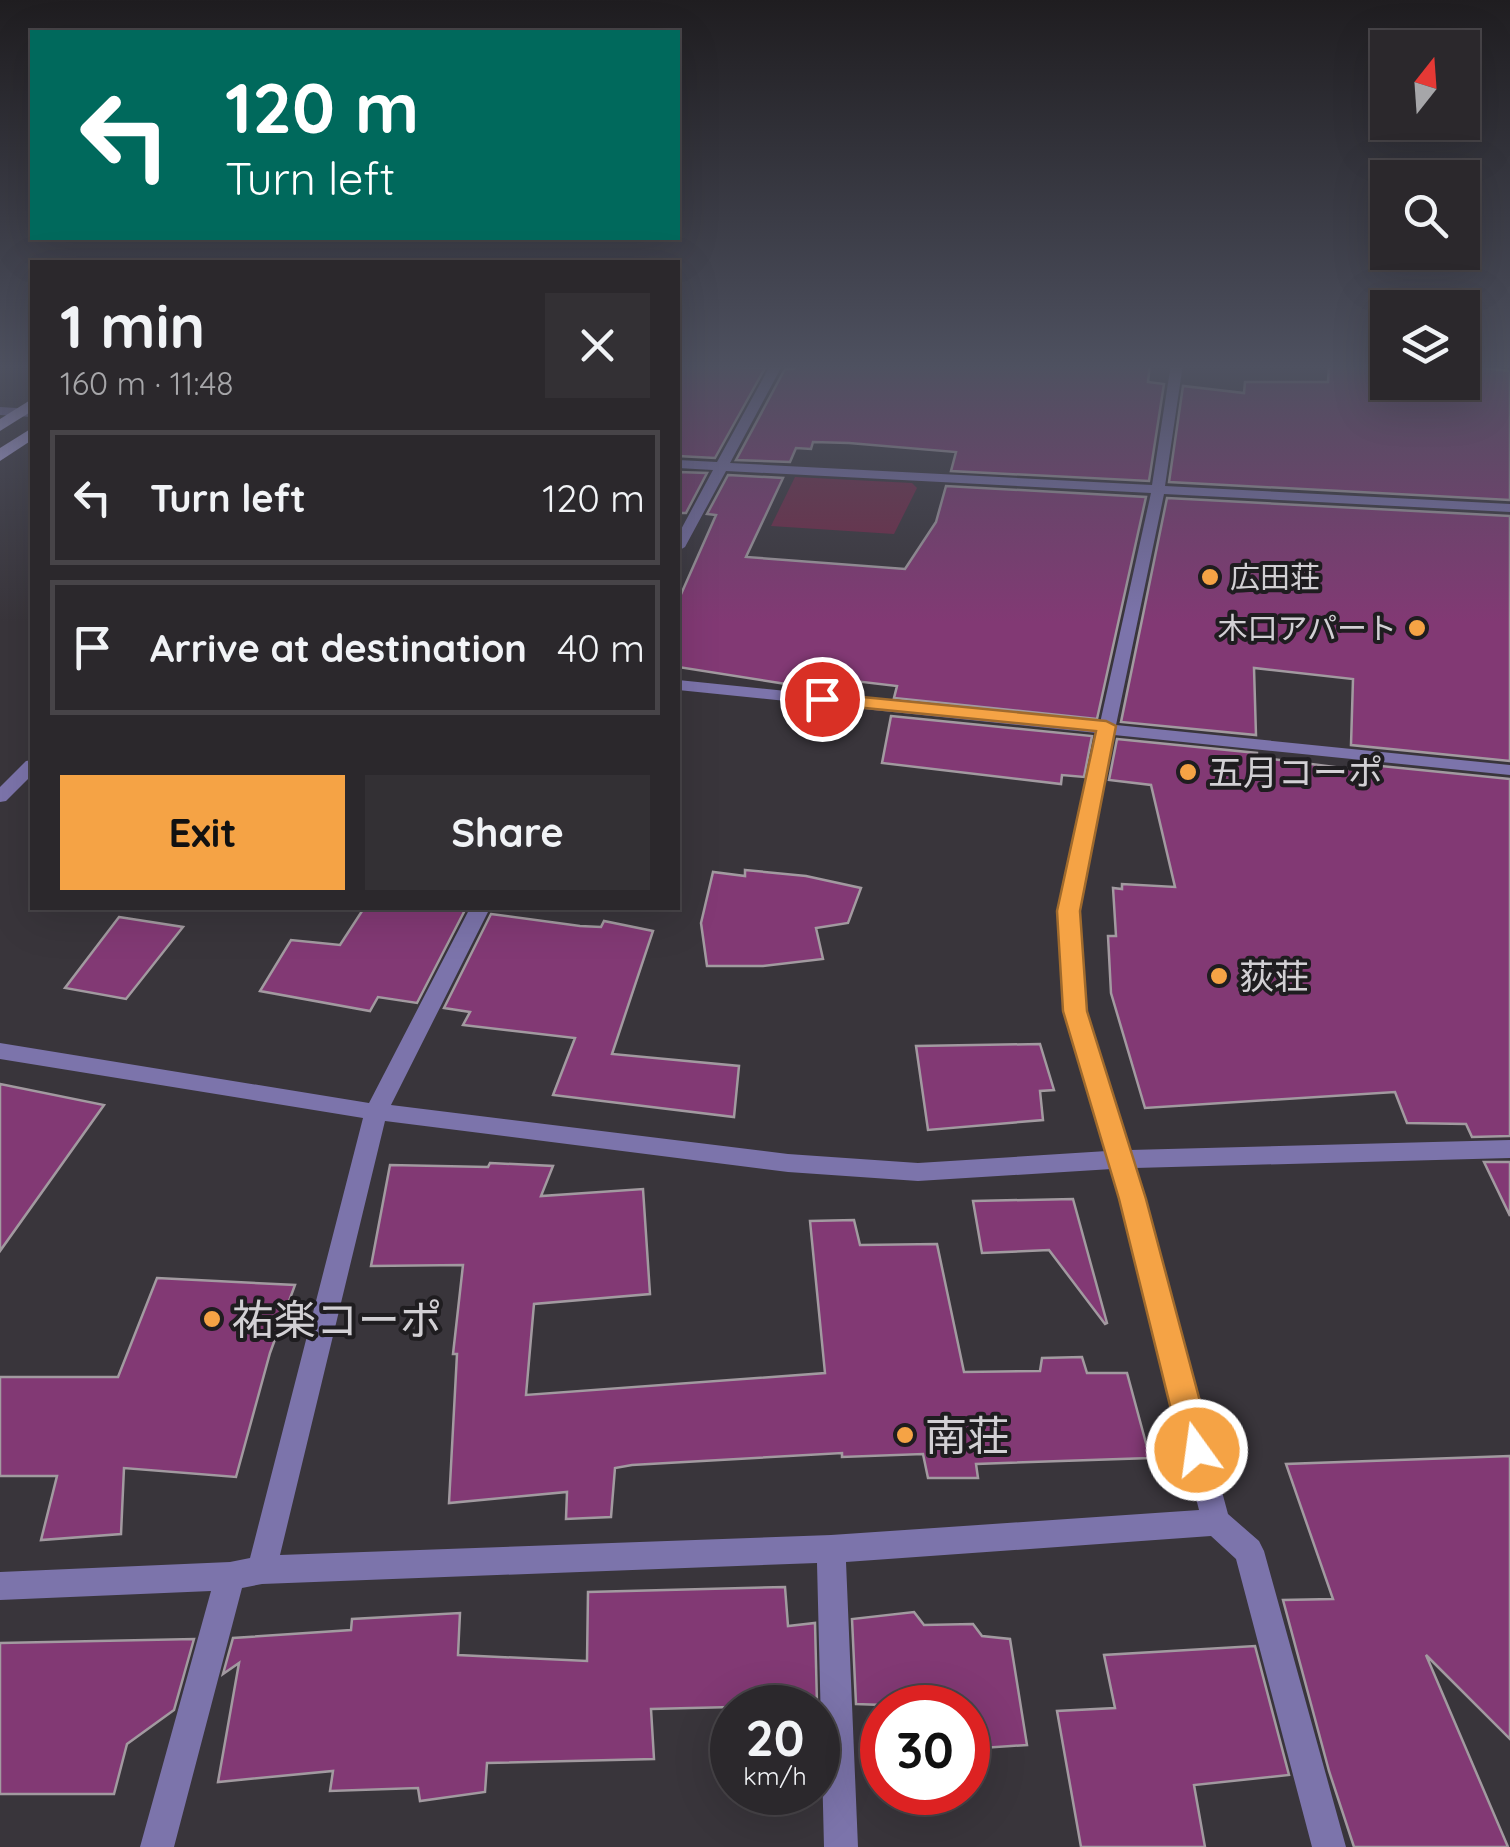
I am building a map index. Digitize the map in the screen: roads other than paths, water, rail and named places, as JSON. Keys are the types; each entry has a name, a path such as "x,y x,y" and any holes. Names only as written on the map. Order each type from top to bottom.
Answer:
{"street":[{"path":"680,543 731,450"},
{"path":"1164,450 1068,911 1075,1011 1133,1199 1216,1522 1249,1551 1329,1847"},
{"path":"680,464 1510,508"},
{"path":"680,685 1510,770"},
{"path":"6,791 30,767"},
{"path":"262,1570 376,1112 479,910"},
{"path":"0,1051 376,1112 788,1163 918,1172 1119,1160 1510,1149"},
{"path":"0,1586 230,1576 262,1570 831,1549 1216,1522"},
{"path":"831,1549 841,1847"},
{"path":"157,1847 230,1576"}],"place":[{"name":"広田荘","path":"1210,577"},
{"name":"木口アパート","path":"1417,628"},
{"name":"五月コーポ","path":"1188,772"},
{"name":"荻荘","path":"1219,976"},
{"name":"祐楽コーポ","path":"212,1319"},
{"name":"南荘","path":"905,1435"}]}
